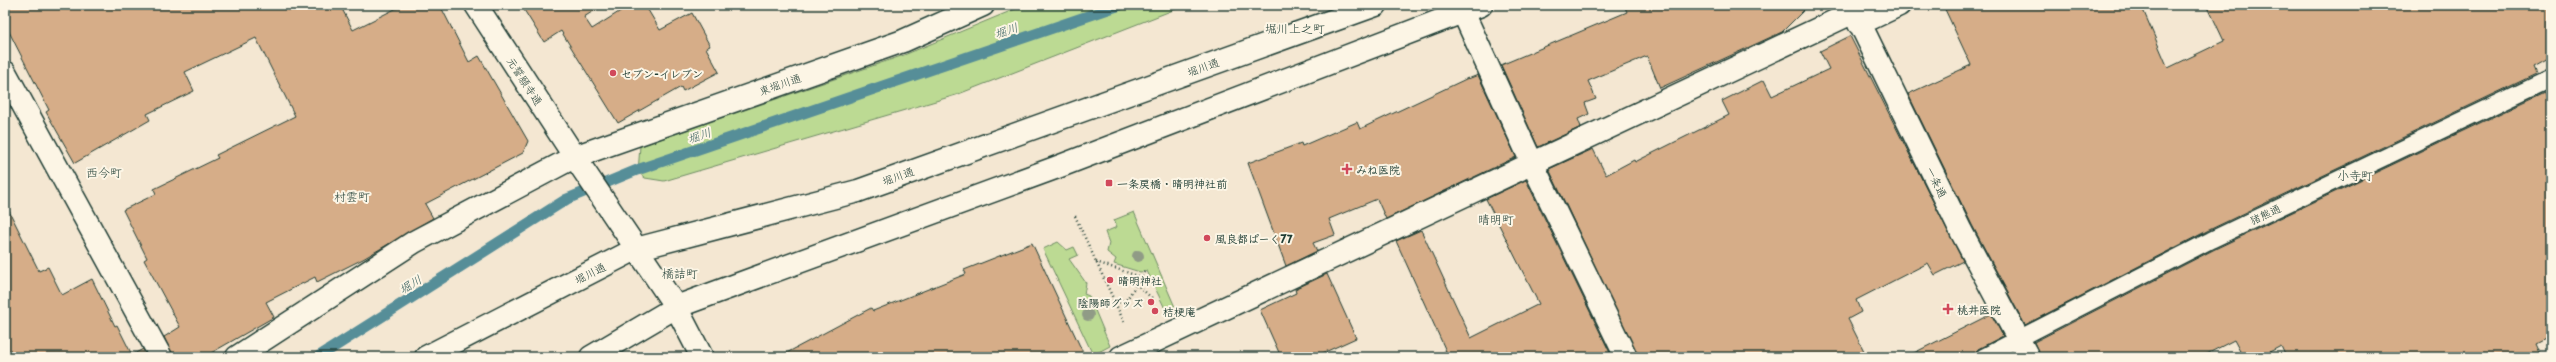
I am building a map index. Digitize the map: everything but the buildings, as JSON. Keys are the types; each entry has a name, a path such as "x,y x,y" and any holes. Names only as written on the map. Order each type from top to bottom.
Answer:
{"street":[{"name":"元誓願寺通","path":"476,5 578,163 676,307"},
{"name":"東堀川通","path":"237,357 414,242 578,163 903,41 983,5"},
{"name":"堀川通","path":"426,357 636,249 858,191 1376,5"},
{"path":"1129,353 1532,163 1855,14 1899,5"},
{"path":"591,357 676,307 1055,168 1472,9 1532,163 1626,357"},
{"name":"一条通","path":"1855,14 1961,231 2022,348"},
{"path":"5,72 161,357"},
{"path":"676,307 702,357"}],"lane":[{"name":"猪熊通","path":"1983,357 2022,348 2211,240 2551,78"}],"path":[{"path":"1075,216 1115,304 1129,353"},
{"path":"1096,262 1141,277"},
{"path":"1115,304 1127,299 1145,271"},
{"path":"1136,284 1153,299"}],"green space":[{"path":"1025,5 1186,5 956,95 664,181 645,178 638,172 640,146 904,55"},
{"path":"1134,212 1178,314 1169,317 1147,271 1140,272 1114,264 1116,259 1107,252 1109,243 1105,232 1117,227 1114,220"},
{"path":"1058,242 1067,250 1074,247 1078,255 1069,259 1086,283 1084,294 1089,296 1110,346 1093,355 1043,249"}],"waterway":[{"name":"堀川","path":"318,357 567,199 637,170 1120,5"}],"place":[{"name":"セブン-イレブン","path":"613,73"},
{"name":"みね医院","path":"1347,169"},
{"name":"一条戻橋・晴明神社前","path":"1109,183"},
{"name":"風良都ぱーく77","path":"1207,238"},
{"name":"晴明神社","path":"1110,280"},
{"name":"陰陽師グッズ","path":"1151,302"},
{"name":"桃井医院","path":"1948,309"},
{"name":"桔梗庵","path":"1155,311"}],"district":[{"name":"堀川上之町","path":"1295,28"},
{"name":"西今町","path":"104,172"},
{"name":"小寺町","path":"2355,175"},
{"name":"村雲町","path":"352,196"},
{"name":"晴明町","path":"1496,219"},
{"name":"橋詰町","path":"680,273"}]}
